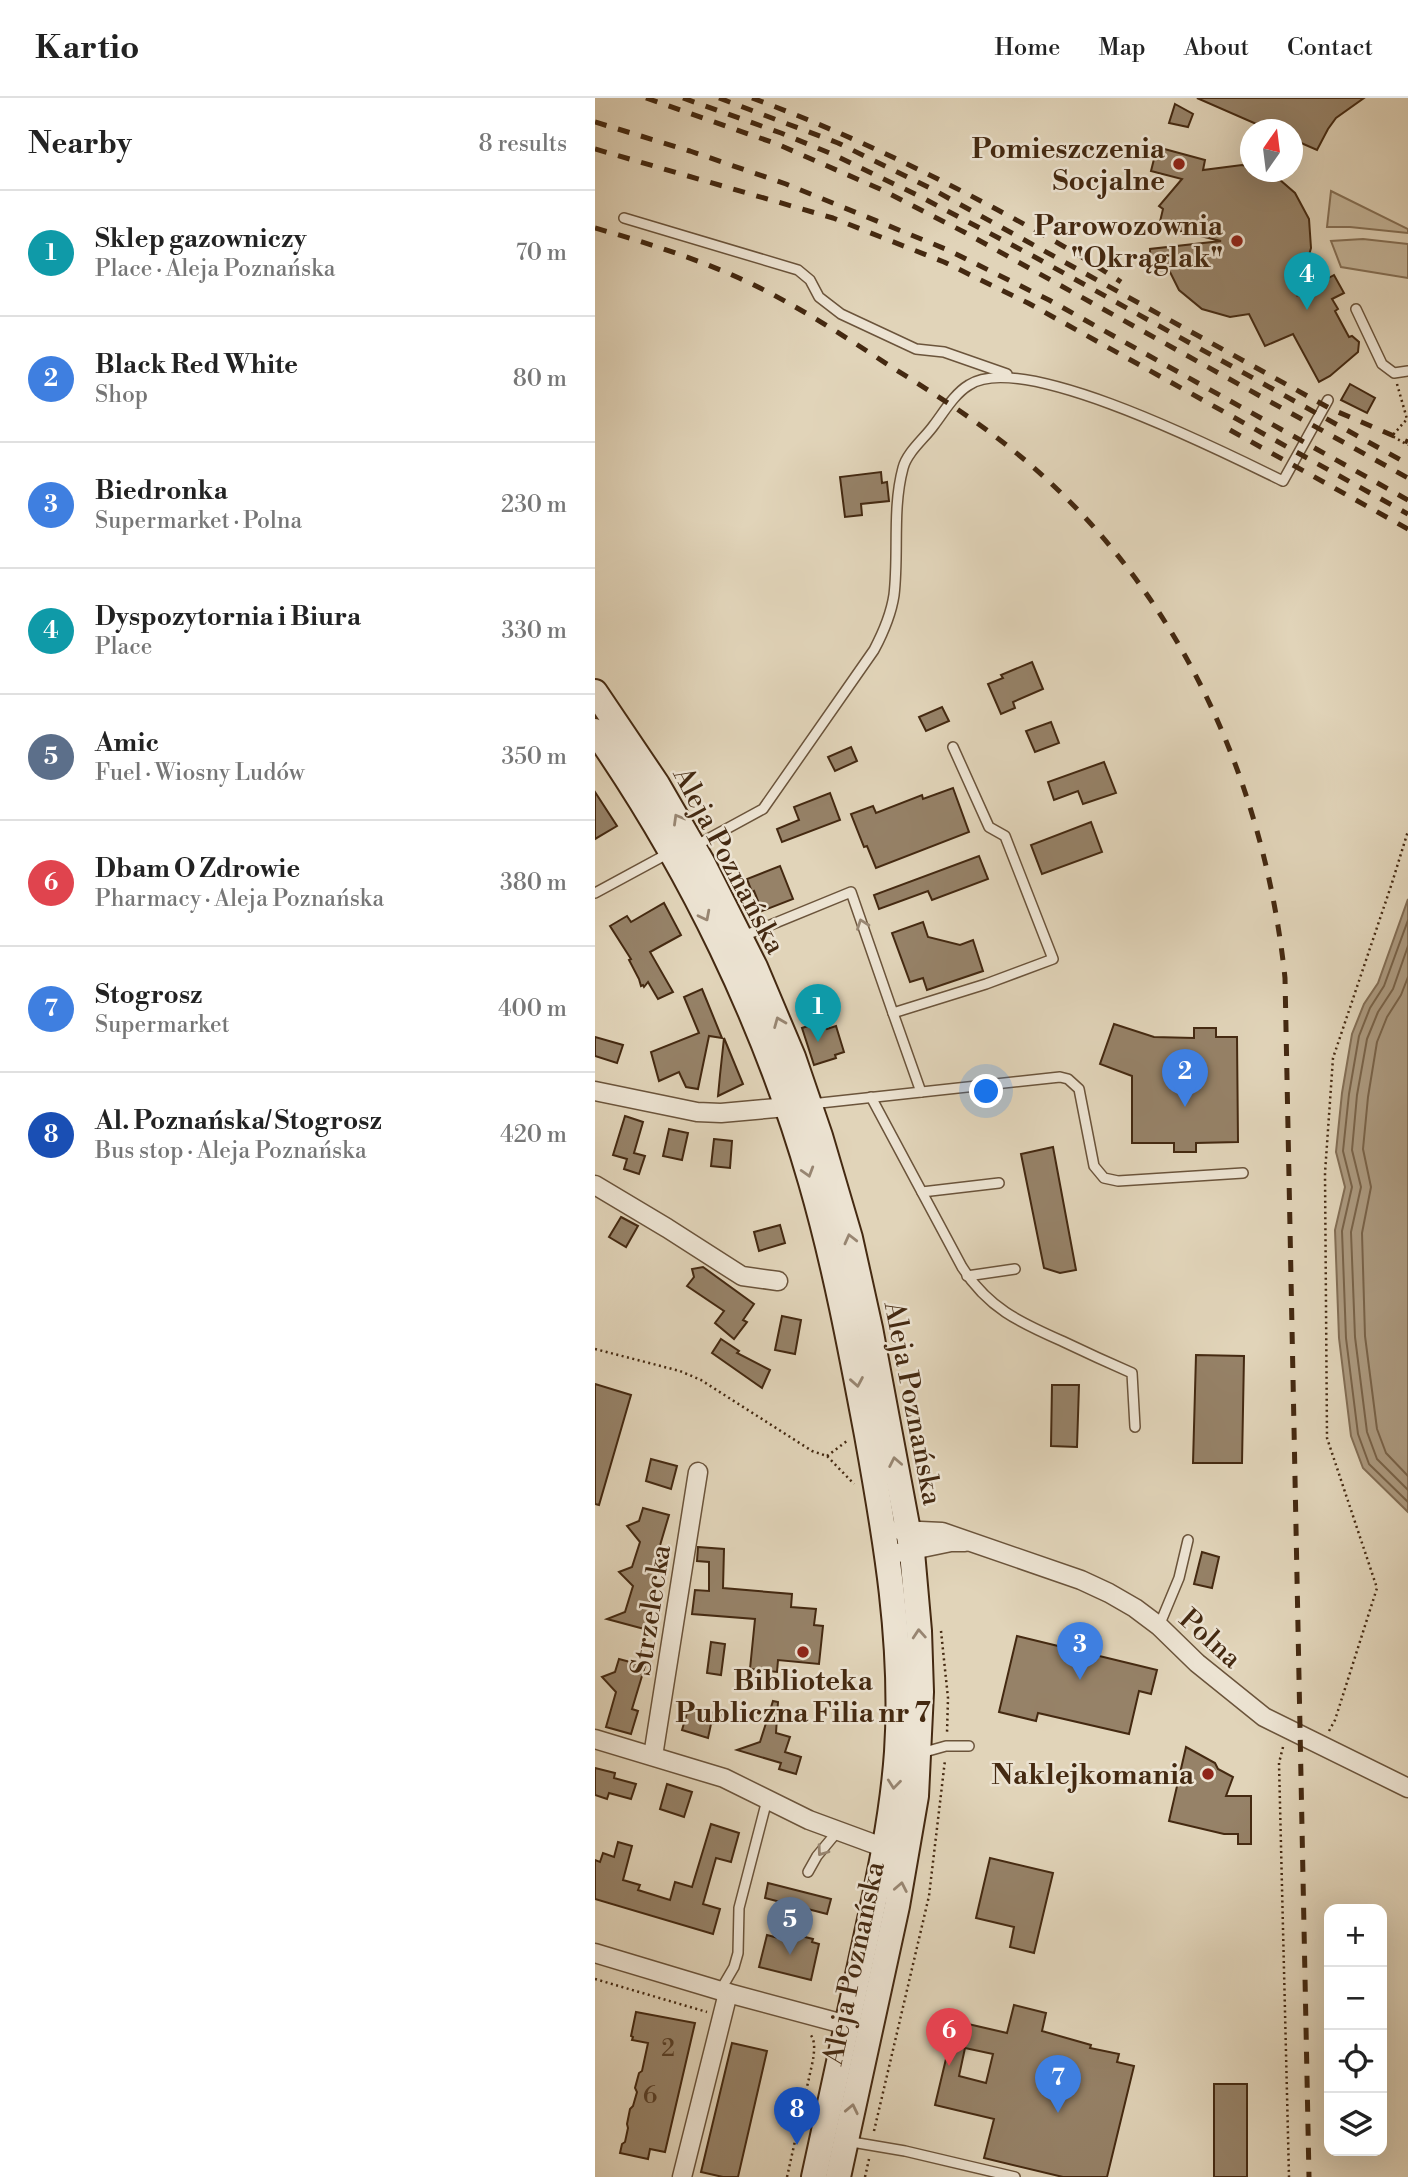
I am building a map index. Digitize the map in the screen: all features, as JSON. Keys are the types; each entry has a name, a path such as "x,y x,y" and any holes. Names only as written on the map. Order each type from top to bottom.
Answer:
{"main road":[{"name":"Aleja Poznańska","path":"595,692 657,783 731,970 798,1105 840,1201 860,1282 898,1542 921,1660 919,1753 907,1851 845,2141 834,2177"},
{"name":"Aleja Poznańska","path":"595,731 630,783 682,849 740,937 780,1024 810,1177 837,1282 878,1498 898,1542 896,1625 899,1707 895,1773 885,1848 848,2025 834,2177"}],"street":[{"path":"596,1096 697,1112 721,1113 798,1105"},
{"path":"595,1185 742,1276 778,1281"},
{"name":"Strzelecka","path":"653,1756 698,1472"},
{"name":"Polna","path":"898,1542 972,1542 1091,1584 1135,1608 1159,1626 1253,1709 1408,1788"},
{"path":"595,1739 724,1778 837,1832 885,1848"},
{"path":"595,1953 724,1992 848,2025"},
{"path":"682,2177 722,2016 724,1992"}],"lane":[{"path":"624,218 797,270 810,280 819,297 841,314 916,349 944,352 1015,377 1125,408 1283,481 1328,400"},
{"path":"1356,309 1382,364 1394,373 1408,371"},
{"path":"595,893 763,809 874,650 884,631 894,596 897,510 905,461 955,397 969,384 986,379 1015,377"},
{"path":"893,1013 986,984 1053,959 1005,836 989,827 953,747"},
{"path":"740,937 851,892 921,1092"},
{"path":"798,1105 1060,1077 1068,1079 1079,1089 1094,1166 1104,1178 1118,1181 1243,1173"},
{"path":"871,1097 967,1276 987,1299 1011,1317 1132,1373 1135,1427"},
{"path":"922,1192 999,1183"},
{"path":"967,1276 1015,1269"},
{"path":"1159,1626 1179,1578 1188,1540"},
{"path":"919,1753 946,1746 969,1746"},
{"path":"724,1992 738,1953 744,1908 767,1800"},
{"path":"809,1872 817,1856 837,1832"},
{"path":"845,2141 905,2151 1015,2177"}],"path":[{"path":"1394,373 1407,419 1392,436 1408,445"},
{"path":"1321,1745 1335,1720 1377,1588 1327,1438 1325,1173 1333,1058 1408,831"},
{"path":"595,1349 680,1371 701,1380 811,1451 827,1456 857,1486 866,1500 878,1498"},
{"path":"827,1456 854,1435"},
{"path":"1289,2177 1279,1763 1283,1747 1292,1731"},
{"path":"595,1979 722,2016"},
{"path":"787,2177 815,2048 810,2034"}],"shaded area":[{"path":"1331,191 1408,229 1408,233 1327,227"},
{"path":"1363,239 1408,244 1408,278 1341,267 1331,241"}],"water":[{"path":"1408,899 1408,1512 1363,1468 1351,1436 1339,1338 1335,1230 1345,1187 1336,1152 1352,1034 1364,1004 1378,983"}],"building":[{"path":"1197,98 1364,98 1336,118 1317,150 1303,144 1303,119 1245,119"},
{"path":"1175,104 1193,114 1188,127 1169,123"},
{"name":"Parowozownia \"Okrąglak\"","path":"1157,147 1205,160 1203,170 1240,165 1240,182 1282,182 1295,193 1309,219 1311,248 1298,295 1334,275 1344,293 1332,299 1338,309 1335,311 1349,337 1352,336 1359,342 1358,352 1319,382 1293,334 1265,346 1249,314 1230,317 1202,309 1179,290 1169,270 1151,271 1150,249 1221,241 1159,226 1163,209 1159,206 1182,179 1151,171"},
{"path":"1350,384 1375,398 1367,413 1341,400"},
{"path":"881,472 882,483 887,482 889,501 861,504 862,515 845,517 840,477"},
{"path":"1032,662 1043,689 1013,702 1015,708 1001,714 988,684 1003,678 1001,675"},
{"path":"942,707 949,721 926,731 919,717"},
{"path":"1051,722 1059,743 1035,752 1026,731"},
{"path":"851,747 857,761 835,771 828,757"},
{"path":"1104,762 1116,793 1083,804 1078,791 1054,800 1048,782"},
{"path":"953,788 969,832 876,868 851,814 873,806 876,813 922,795 923,799"},
{"path":"595,792 617,826 595,839"},
{"path":"830,793 840,820 782,842 777,829 799,820 794,807"},
{"path":"1091,822 1102,852 1042,874 1031,845"},
{"path":"979,856 988,879 932,900 928,891 879,909 874,895"},
{"path":"780,866 793,899 762,911 747,879"},
{"path":"664,903 681,935 650,952 673,992 658,999 648,982 644,987 641,986 629,960 631,959 610,926 627,916 631,922"},
{"path":"923,922 928,937 960,945 973,940 983,971 927,990 923,978 910,982 892,933"},
{"path":"702,989 722,1038 709,1036 698,1089 686,1087 679,1072 659,1081 651,1052 699,1033 684,997"},
{"path":"824,1021 827,1029 836,1026 844,1052 835,1055 836,1058 814,1065 802,1028"},
{"path":"1114,1024 1154,1037 1194,1038 1194,1028 1216,1028 1216,1037 1237,1037 1238,1142 1196,1143 1196,1152 1174,1152 1174,1143 1132,1143 1132,1076 1100,1064"},
{"path":"595,1037 623,1045 617,1063 595,1056"},
{"path":"724,1038 743,1084 718,1096 720,1075"},
{"path":"625,1116 643,1122 634,1153 645,1156 639,1174 624,1169 627,1159 613,1155"},
{"path":"669,1129 688,1133 682,1160 663,1156"},
{"path":"714,1139 732,1141 730,1168 711,1166"},
{"path":"1053,1147 1076,1270 1060,1273 1044,1268 1021,1154"},
{"path":"621,1217 638,1226 626,1247 609,1237"},
{"path":"780,1225 785,1243 759,1251 754,1232"},
{"path":"703,1267 754,1304 743,1320 747,1322 734,1339 715,1323 724,1311 687,1286 694,1277 692,1269"},
{"path":"782,1316 801,1320 795,1354 775,1350"},
{"path":"721,1339 739,1351 737,1353 770,1370 762,1388 712,1353"},
{"path":"1196,1355 1244,1356 1242,1463 1193,1463"},
{"path":"595,1384 631,1395 599,1505 595,1504"},
{"path":"1052,1385 1079,1385 1077,1447 1051,1446"},
{"path":"651,1459 677,1466 671,1489 646,1481"},
{"path":"643,1508 669,1515 656,1559 662,1561 649,1605 654,1607 648,1630 607,1619 625,1612 633,1586 619,1572 632,1567 640,1542 627,1526 639,1521"},
{"path":"698,1547 724,1549 723,1588 792,1594 791,1607 816,1609 814,1625 823,1626 819,1664 778,1660 777,1672 750,1669 755,1619 692,1614 695,1590 709,1591 709,1562 697,1561"},
{"path":"1202,1552 1219,1557 1212,1588 1194,1584"},
{"path":"1017,1636 1157,1670 1151,1694 1139,1691 1129,1734 1038,1713 1036,1721 999,1712"},
{"path":"711,1642 725,1644 721,1675 707,1673"},
{"path":"619,1659 645,1666 632,1709 638,1711 631,1734 606,1727 616,1692 602,1677 615,1672"},
{"path":"773,1701 778,1702 776,1733 790,1737 785,1752 801,1757 796,1774 779,1769 781,1763 737,1750 760,1742"},
{"path":"689,1706 732,1718 711,1724 708,1738 682,1730"},
{"path":"1186,1747 1215,1763 1218,1769 1233,1777 1226,1796 1251,1796 1251,1844 1238,1844 1238,1834 1224,1834 1169,1821"},
{"path":"595,1768 615,1773 614,1778 636,1784 631,1799 609,1793 607,1799 595,1795"},
{"path":"667,1784 692,1792 684,1817 660,1809"},
{"path":"711,1824 739,1833 731,1862 716,1858 703,1904 720,1909 713,1934 595,1899 595,1860 600,1862 603,1853 614,1857 618,1842 632,1846 623,1880 640,1885 638,1890 670,1900 675,1882 692,1887"},
{"path":"990,1858 1053,1873 1034,1953 1010,1947 1014,1927 976,1918"},
{"path":"768,1883 831,1899 827,1914 765,1898"},
{"path":"783,1934 813,1939 812,1942 819,1944 811,1980 759,1967 767,1935 782,1939"},
{"path":"1014,2005 1046,2013 1042,2031 1091,2045 1090,2048 1119,2054 1117,2062 1134,2066 1107,2177 1063,2177 984,2158 994,2119 935,2105 955,2021 1007,2033","holes":["965,2048 993,2054 986,2083 959,2076"]},
{"path":"636,2012 695,2023 665,2152 650,2149 648,2159 620,2153 625,2142 630,2109 637,2092 635,2088 648,2043 632,2040"},
{"path":"732,2043 767,2051 738,2177 723,2177 701,2172"},
{"path":"1214,2084 1247,2084 1247,2177 1214,2177"}],"railway":[{"path":"646,98 777,144 880,189 964,232 1408,478"},
{"path":"683,98 832,154 919,196 1033,256 1408,464"},
{"path":"719,98 838,143 932,189 1331,409 1408,442"},
{"path":"752,98 876,149 936,178 1044,235 1121,282"},
{"path":"595,122 786,184 948,250 1049,300 1408,500"},
{"path":"595,149 833,218 944,262 1028,303 1408,514"},
{"path":"595,228 704,263 778,297 835,330 940,398 1020,456 1076,508 1125,564 1167,626 1203,691 1233,759 1257,830 1274,903 1285,978 1309,2177"},
{"path":"1230,430 1408,529"}],"place":[{"name":"Pomieszczenia Socjalne","path":"1179,164"},
{"name":"Parowozownia \"Okrąglak\"","path":"1237,241"},
{"name":"Dyspozytornia i Biura","path":"1307,310"},
{"name":"Sklep gazowniczy","path":"818,1042"},
{"name":"Black Red White","path":"1185,1107"},
{"name":"Biblioteka Publiczna Filia nr 7","path":"803,1652"},
{"name":"Biedronka","path":"1080,1680"},
{"name":"Naklejkomania","path":"1208,1774"},
{"name":"Amic","path":"790,1955"},
{"name":"Dbam O Zdrowie","path":"949,2066"},
{"name":"Stogrosz","path":"1058,2113"},
{"name":"Al. Poznańska/ Stogrosz","path":"797,2145"}]}
